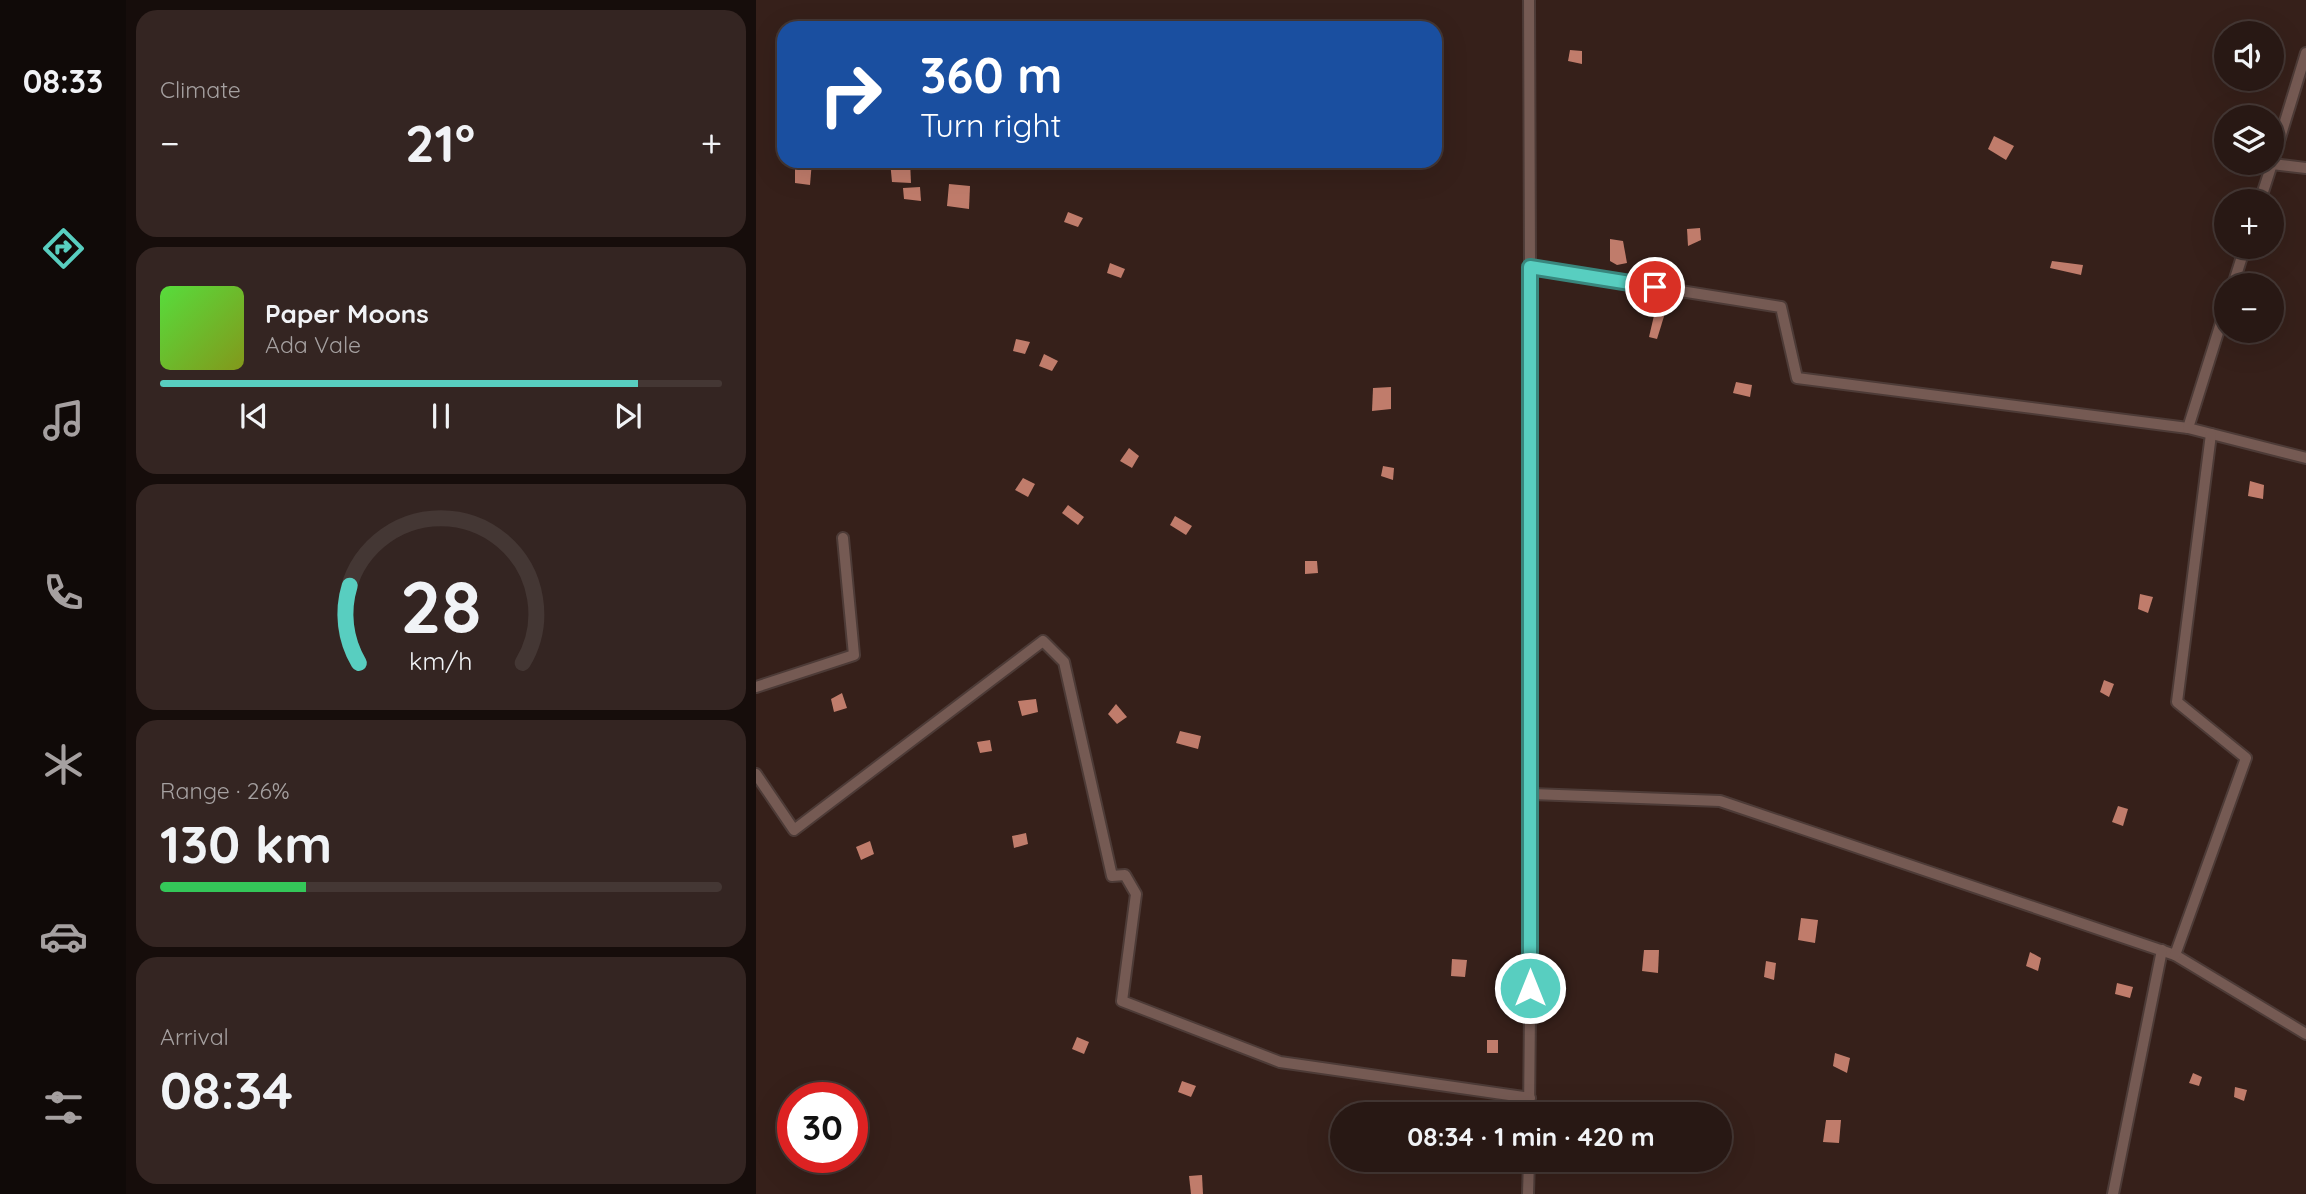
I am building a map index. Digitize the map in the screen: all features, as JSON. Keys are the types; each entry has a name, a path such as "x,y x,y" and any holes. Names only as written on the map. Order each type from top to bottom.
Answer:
{"street":[{"path":"1529,0 1532,794 1530,1102"},
{"path":"2284,125 2306,53"},
{"path":"2284,165 2306,168"},
{"path":"1530,267 1781,307 1797,378 2188,428 2306,458"},
{"path":"2188,428 2215,343"},
{"path":"2175,955 2246,758 2177,702 2211,434"},
{"path":"756,687 854,655 843,538"},
{"path":"756,774 794,830 1043,641 1064,662 1112,876 1125,875 1136,894 1122,1000 1280,1062 1530,1098"},
{"path":"1532,794 1720,801 2175,955 2306,1034"},
{"path":"2113,1194 2162,950"},
{"path":"1528,1194 1529,1172"}],"building":[{"path":"1570,50 1582,51 1582,64 1568,61"},
{"path":"1994,136 2014,146 2006,160 1988,149"},
{"path":"795,168 811,168 810,185 795,183"},
{"path":"891,168 910,168 911,183 892,182"},
{"path":"949,184 970,186 969,209 947,206"},
{"path":"920,187 921,201 904,199 903,188"},
{"path":"1068,212 1083,218 1078,227 1064,222"},
{"path":"1700,228 1701,240 1688,246 1687,229"},
{"path":"1610,239 1623,241 1627,263 1617,265 1610,261"},
{"path":"2052,261 2083,265 2081,275 2050,268"},
{"path":"1110,263 1125,269 1121,278 1107,273"},
{"path":"1656,307 1666,310 1657,339 1649,337"},
{"path":"1016,339 1030,342 1025,354 1013,351"},
{"path":"1044,354 1058,361 1052,371 1039,366"},
{"path":"1736,382 1752,385 1750,397 1733,393"},
{"path":"1391,387 1391,409 1372,411 1373,388"},
{"path":"1129,448 1139,456 1132,468 1120,461"},
{"path":"1383,466 1394,468 1393,480 1381,476"},
{"path":"1023,478 1035,484 1028,497 1015,490"},
{"path":"2250,481 2264,485 2263,499 2248,496"},
{"path":"1068,505 1084,517 1078,525 1062,513"},
{"path":"1175,516 1192,526 1186,535 1170,525"},
{"path":"1305,561 1317,561 1318,573 1305,574"},
{"path":"2140,594 2153,597 2148,613 2138,609"},
{"path":"2104,680 2114,684 2109,697 2100,692"},
{"path":"842,693 847,708 834,712 831,699"},
{"path":"1036,699 1038,712 1022,716 1018,701"},
{"path":"1116,704 1127,717 1117,724 1108,714"},
{"path":"1180,731 1201,736 1198,749 1176,743"},
{"path":"990,740 992,751 980,753 977,742"},
{"path":"2118,806 2128,809 2123,826 2112,822"},
{"path":"1026,833 1028,844 1014,848 1012,836"},
{"path":"870,841 874,854 861,860 856,847"},
{"path":"1801,918 1818,920 1815,943 1798,940"},
{"path":"1644,950 1659,950 1658,973 1642,971"},
{"path":"2030,952 2041,958 2038,971 2026,966"},
{"path":"1452,959 1467,960 1465,977 1451,976"},
{"path":"1766,961 1776,963 1774,980 1764,977"},
{"path":"2117,983 2133,987 2130,998 2115,994"},
{"path":"1077,1037 1089,1042 1084,1054 1072,1049"},
{"path":"1487,1040 1498,1040 1498,1053 1487,1053"},
{"path":"1835,1053 1850,1058 1847,1073 1833,1066"},
{"path":"2193,1073 2202,1077 2199,1086 2189,1083"},
{"path":"1182,1081 1196,1086 1191,1097 1178,1092"},
{"path":"2235,1087 2247,1090 2244,1101 2234,1097"},
{"path":"1826,1120 1841,1120 1839,1143 1823,1142"},
{"path":"1202,1175 1203,1194 1191,1194 1189,1176"}],"route":[{"path":"1530,988 1530,267 1655,287"}]}
